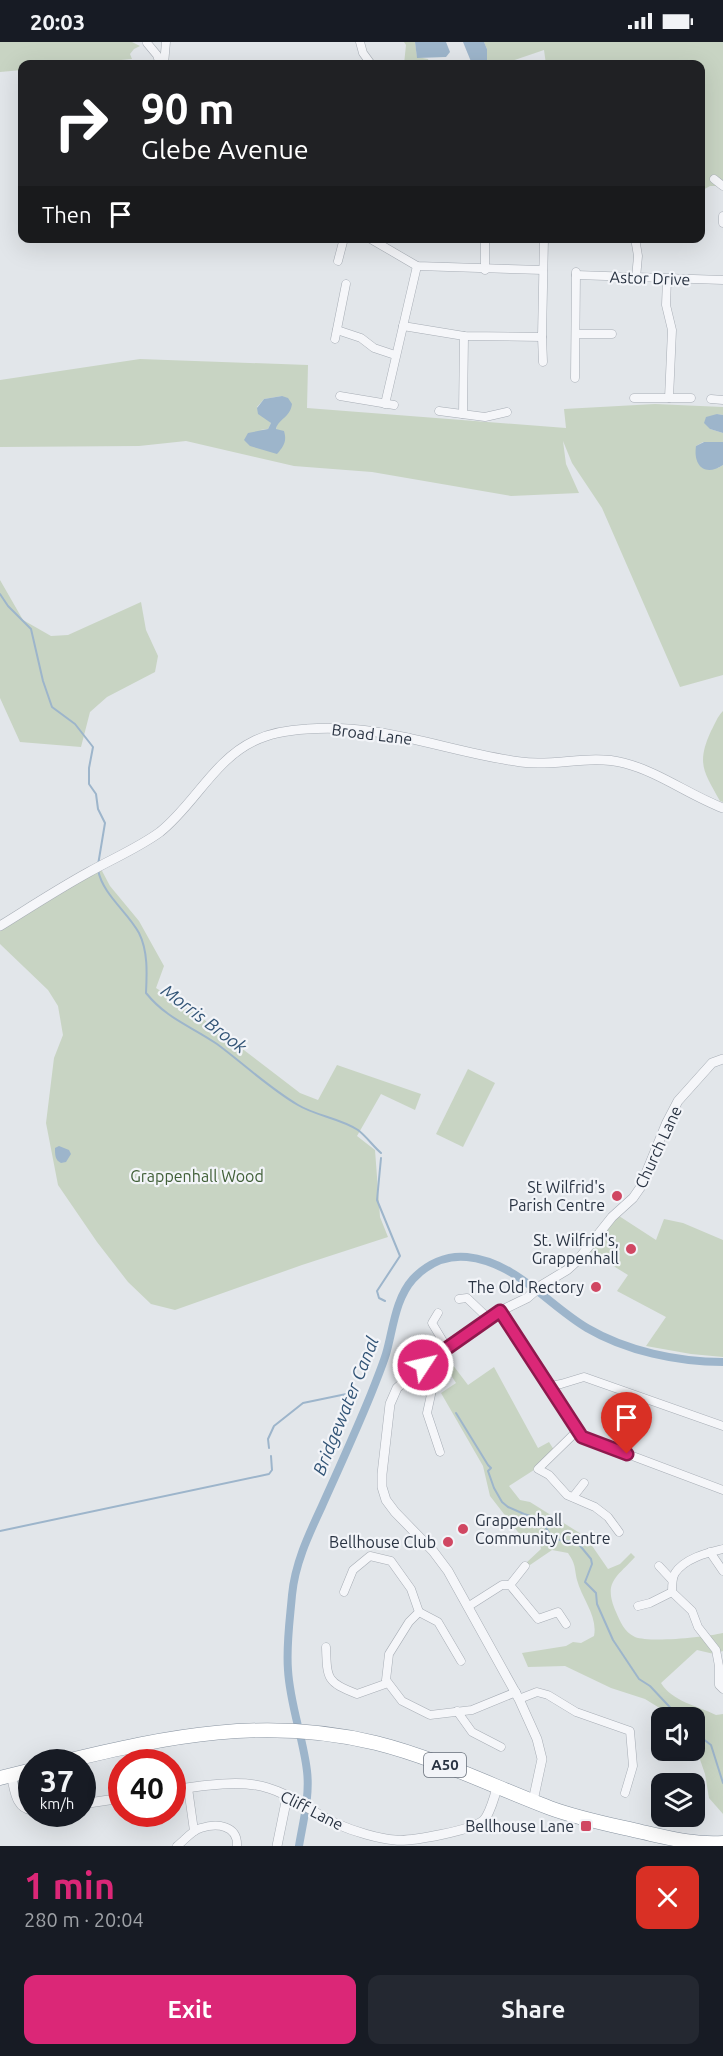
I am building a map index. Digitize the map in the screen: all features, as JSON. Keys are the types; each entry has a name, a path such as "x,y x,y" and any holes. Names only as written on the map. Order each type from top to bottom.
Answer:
{"highway":[{"name":"A50","path":"96,1754 160,1739 225,1732 314,1733 377,1743 444,1765 533,1801 590,1820 672,1839 696,1843 723,1843"}],"street":[{"path":"146,43 161,42"},
{"path":"163,60 166,42"},
{"path":"360,42 368,60"},
{"path":"146,43 160,60"},
{"path":"714,178 723,186"},
{"path":"723,216 723,223"},
{"path":"338,261 343,243"},
{"path":"378,243 417,266 485,270 543,270"},
{"path":"485,243 485,270"},
{"path":"543,362 544,243"},
{"path":"636,243 638,256 636,278"},
{"path":"385,404 417,266"},
{"name":"Astor Drive","path":"575,378 576,273 636,278 723,280"},
{"path":"667,279 666,305 672,330 669,398"},
{"path":"335,339 346,284"},
{"path":"403,326 464,336 542,337"},
{"path":"337,330 361,338 374,348 395,355"},
{"path":"576,334 612,334"},
{"path":"463,414 464,336"},
{"path":"340,396 394,405"},
{"path":"634,398 691,398"},
{"path":"711,399 723,400"},
{"path":"438,411 485,417 507,412"},
{"name":"Broad Lane","path":"0,926 90,871 140,845 160,831 215,772 244,746 267,736 299,730 337,727 363,729 520,762 542,764 593,760 616,761 644,770 723,808"},
{"name":"Church Lane","path":"500,1311 533,1293 572,1265 612,1217 633,1198 640,1188 678,1101 712,1063 723,1059"},
{"path":"459,1299 466,1298 489,1319"},
{"path":"533,1801 542,1759 537,1739 517,1695 448,1570 386,1500 382,1487 390,1404 397,1388 423,1365 500,1311 582,1437 723,1490"},
{"path":"438,1313 432,1323 447,1348"},
{"path":"423,1365 430,1378 432,1390 427,1413 440,1452"},
{"path":"550,1386 584,1377 723,1426"},
{"path":"577,1431 538,1469 549,1475 567,1495 595,1507 608,1517 620,1532"},
{"path":"573,1497 584,1483"},
{"path":"723,1549 698,1556 676,1572 672,1580 672,1592 692,1611 698,1627 716,1650 719,1685 723,1689"},
{"path":"710,1552 723,1571"},
{"path":"344,1592 353,1570 370,1556 391,1561 411,1588 419,1612 438,1622 461,1661"},
{"path":"510,1585 525,1566"},
{"path":"659,1566 672,1580"},
{"path":"469,1606 502,1585 510,1585"},
{"path":"510,1585 538,1619 558,1612 566,1624"},
{"path":"638,1606 672,1592"},
{"path":"419,1612 409,1622 389,1654 386,1680 402,1701 430,1715 472,1710 517,1695 537,1692 548,1695 576,1712 630,1731 633,1766 626,1793"},
{"path":"326,1647 327,1673 336,1686 357,1694 388,1683"},
{"path":"457,1712 472,1732 501,1747"},
{"path":"5,1777 18,1802"},
{"name":"Cliff Lane","path":"186,1788 253,1785 269,1788 339,1825 394,1840 405,1840 438,1835 482,1821 487,1815 498,1786"},
{"path":"189,1788 194,1831"},
{"path":"277,1846 287,1797"},
{"path":"177,1846 201,1828 224,1826 230,1828 236,1836 237,1846"}],"green space":[{"path":"0,42 132,42 140,46 130,54 132,59 18,60 18,70 0,72"},
{"path":"404,42 415,42 417,57 428,60 404,60 406,45"},
{"path":"484,42 723,42 723,186 710,186 705,189 705,60 545,60 544,50 515,60 487,60 487,49"},
{"path":"140,359 308,365 307,408 566,428 564,409 655,404 723,407 723,415 717,414 710,429 723,433 723,442 703,442 696,446 718,468 723,465 723,675 680,687 602,508 572,463 563,441 566,464 579,493 511,496 372,472 294,466 186,441 139,446 0,447 0,380","holes":["282,396 276,430 260,430 268,429 271,423 257,407 264,399"]},
{"path":"0,580 23,620 51,636 68,635 141,602 146,630 158,656 155,672 107,697 90,712 81,747 20,742 0,698"},
{"path":"723,711 723,802 720,801 706,775 703,760 706,742"},
{"name":"Grappenhall Wood","path":"101,869 110,886 139,921 164,966 156,988 198,1015 300,1093 318,1100 337,1065 421,1094 415,1110 381,1094 357,1136 375,1150 380,1217 388,1237 175,1310 151,1304 128,1282 58,1185 46,1123 54,1058 63,1035 58,1006 48,990 0,944 0,931"},
{"path":"468,1069 495,1083 463,1147 436,1134"},
{"path":"619,1216 656,1240 664,1219 683,1223 723,1240 723,1357 646,1346 666,1317 617,1291 628,1275 589,1251"},
{"path":"449,1360 468,1385 494,1367 538,1448 549,1442 554,1450 537,1468 509,1486 520,1500 530,1502 586,1537 608,1569 620,1564 631,1553 635,1557 613,1581 611,1587 612,1602 628,1632 643,1639 691,1638 723,1633 723,1651 714,1654 697,1650 661,1683 678,1699 697,1707 658,1707 645,1699 611,1688 565,1666 528,1667 522,1653 566,1646 573,1642 581,1643 594,1636 594,1621 579,1587 574,1563 568,1553 552,1550 530,1565 526,1563 541,1549 540,1542 525,1534 521,1536 490,1496 483,1466 441,1393 456,1383 443,1363"},
{"path":"705,1710 716,1715 723,1714 723,1814 709,1798 701,1761 705,1761"}],"water":[{"path":"415,42 446,42 450,52 446,57 417,58"},
{"path":"463,42 484,42 487,49 487,60 470,60"},
{"path":"282,396 288,398 292,404 291,409 276,429 284,431 285,441 281,448 277,454 250,446 244,440 248,433 268,429 271,423 258,414 257,408 264,399"},
{"path":"723,415 723,433 710,429 704,423 706,417"},
{"path":"704,442 723,442 723,465 706,470 698,464 696,446"},
{"path":"59,1146 69,1150 71,1154 66,1162 61,1163 56,1159 55,1148"}],"waterway":[{"name":"Morris Brook","path":"0,594 8,606 31,629 43,681 52,707 75,724 93,747 89,784 96,794 98,809 105,823 98,865"},
{"name":"Morris Brook","path":"98,870 110,895 134,925 142,940 147,970 146,993 154,1002 171,1016 217,1044 287,1098 305,1109 358,1130 381,1153"},
{"name":"Morris Brook","path":"381,1158 377,1200 400,1256 377,1291 379,1298 385,1301"},
{"name":"Bridgewater Canal","path":"299,1846 306,1809 308,1780 288,1670 288,1642 294,1583 299,1560 381,1369 398,1305 413,1279 424,1269 444,1259 467,1257 485,1261 516,1276 573,1319 618,1343 653,1354 688,1360 723,1362"},
{"path":"269,1448 268,1439 274,1426 303,1403 356,1392"},
{"name":"Morris Brook","path":"456,1413 491,1468 488,1471 502,1502 508,1507 540,1519 552,1537 577,1542 591,1559 592,1564 585,1582 596,1593 597,1604 613,1640 639,1679 650,1686 670,1707"},
{"path":"0,1531 269,1474 272,1470 271,1456"},
{"name":"Morris Brook","path":"705,1740 711,1745 723,1783"}],"place":[{"name":"St Wilfrid's Parish Centre","path":"617,1196"},
{"name":"St. Wilfrid's, Grappenhall","path":"631,1249"},
{"name":"The Old Rectory","path":"596,1287"},
{"name":"Grappenhall Community Centre","path":"463,1529"},
{"name":"Bellhouse Club","path":"448,1542"},
{"name":"Bellhouse Lane","path":"586,1826"}],"route":[{"path":"423,1365 500,1311 582,1437 627,1454"}]}
